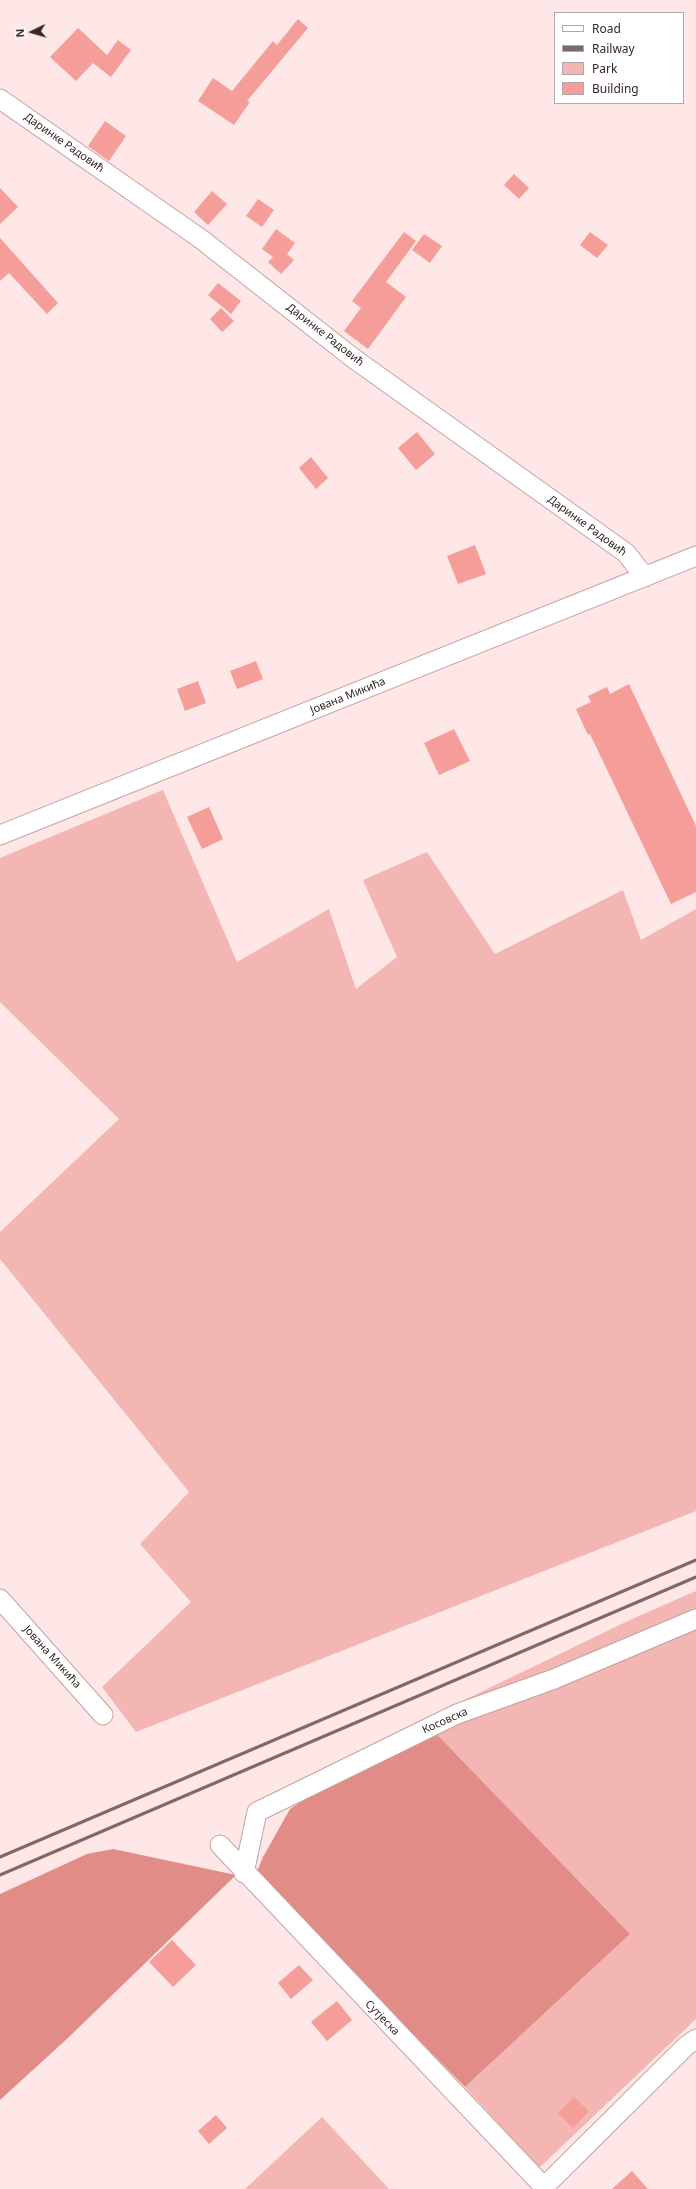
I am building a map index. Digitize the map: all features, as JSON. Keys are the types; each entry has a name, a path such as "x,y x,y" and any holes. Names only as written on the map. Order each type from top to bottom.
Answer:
{"street":[{"name":"Даринке Радовић","path":"0,99 201,239 353,358 626,553 645,576"},
{"name":"Јована Микића","path":"0,835 696,556"},
{"name":"Јована Микића","path":"0,1599 103,1714"},
{"name":"Косовска","path":"244,1872 257,1812 296,1791 457,1714 554,1679 696,1618"},
{"name":"Сутјеска","path":"220,1845 545,2188"},
{"path":"545,2188 686,2046 696,2039"}],"green space":[{"path":"163,790 237,962 329,909 356,989 397,957 363,880 427,852 495,954 623,890 641,940 696,909 696,1511 136,1732 102,1687 191,1602 140,1544 189,1492 0,1259 0,1232 119,1119 0,1002 0,858"},
{"path":"696,1591 696,2019 539,2168 465,2087 630,1934 423,1720 632,1619"},
{"path":"322,2117 389,2189 245,2189"}],"shaded area":[{"path":"423,1720 630,1934 465,2087 256,1874 263,1857 290,1809"},
{"path":"113,1849 236,1875 69,2037 0,2100 0,1894 87,1854"}],"building":[{"path":"298,19 308,28 247,101 250,102 234,125 198,101 213,78 232,91 273,41 277,45"},
{"path":"78,28 107,55 118,40 131,50 111,77 93,63 76,81 50,57"},
{"path":"105,121 126,136 109,161 88,146"},
{"path":"514,174 529,188 519,199 504,185"},
{"path":"0,188 18,207 0,224"},
{"path":"212,191 227,204 208,225 194,212"},
{"path":"258,199 274,210 262,227 246,216"},
{"path":"276,229 295,243 287,254 294,260 281,274 268,262 273,257 262,249"},
{"path":"404,232 416,241 386,282 406,297 368,349 344,331 361,308 352,301"},
{"path":"590,232 608,245 597,258 580,245"},
{"path":"424,234 442,246 430,263 412,250"},
{"path":"0,238 58,303 47,314 9,273 0,281"},
{"path":"218,283 241,301 231,314 208,295"},
{"path":"221,308 234,321 222,332 210,319"},
{"path":"417,432 435,454 416,470 398,448"},
{"path":"311,457 328,478 316,489 299,468"},
{"path":"475,545 486,574 458,584 447,556"},
{"path":"256,661 263,679 237,689 230,671"},
{"path":"198,681 206,703 185,711 177,689"},
{"path":"629,684 696,826 696,892 671,904 590,734 588,735 576,709 591,702 588,696 607,687 610,694"},
{"path":"454,729 470,761 439,775 424,743"},
{"path":"209,807 223,839 202,849 187,817"},
{"path":"172,1940 196,1965 173,1987 149,1962"},
{"path":"299,1965 313,1980 291,1999 278,1983"},
{"path":"337,2001 352,2020 327,2041 311,2022"},
{"path":"574,2097 589,2111 573,2128 558,2113"},
{"path":"216,2115 227,2128 209,2144 198,2131"},
{"path":"632,2171 648,2189 612,2189"}],"railway":[{"path":"0,1857 696,1560"},
{"path":"0,1875 696,1577"}]}
